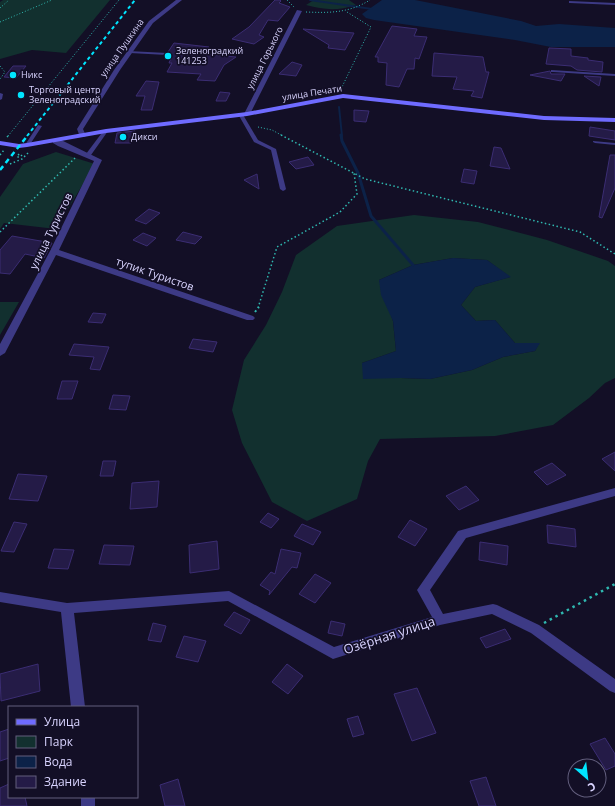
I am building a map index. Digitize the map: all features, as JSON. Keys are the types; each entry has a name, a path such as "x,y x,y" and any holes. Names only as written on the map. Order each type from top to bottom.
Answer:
{"street":[{"name":"улица Пушкина","path":"82,136 80,129 117,70 151,22 179,0"},
{"name":"улица Горького","path":"244,114 298,11"},
{"name":"улица Печати","path":"2,142 14,146 27,146 106,131 244,114 343,96 544,118 615,120"},
{"path":"56,141 65,147 85,153"},
{"name":"улица Туристов","path":"0,353 54,251 98,160 85,153"},
{"name":"тупик Туристов","path":"54,251 250,318"},
{"name":"Озёрная улица","path":"0,597 67,608 229,596 333,653 440,620 423,590 462,534 615,492"},
{"path":"67,608 78,706"},
{"path":"440,620 493,609 535,629 615,687"}],"lane":[{"path":"570,2 584,1 615,4"},
{"path":"130,52 167,54"},
{"path":"553,71 615,75"},
{"path":"244,114 247,125 256,141 273,149 283,189"},
{"path":"27,146 40,126"},
{"path":"85,153 106,131"},
{"path":"595,142 615,144"}],"path":[{"path":"0,8 9,0"},
{"path":"0,22 52,0"},
{"path":"2,142 119,0"},
{"path":"298,11 347,12 370,0"},
{"path":"339,93 371,27 347,12"},
{"path":"0,66 5,72 0,80"},
{"path":"247,125 272,130 365,179 580,232 615,254"},
{"path":"0,232 85,153"},
{"path":"10,164 22,159"},
{"path":"250,318 259,307 277,247 340,212 357,194 354,174"},
{"path":"535,629 615,584"}],"green space":[{"path":"3,0 110,0 66,53 32,50 0,59 0,2"},
{"path":"314,0 349,0 356,5 331,9 306,5"},
{"path":"56,152 95,164 56,229 4,223 0,229 0,197 23,164"},
{"path":"414,215 478,222 547,240 608,261 615,266 615,378 605,383 589,398 553,425 495,436 380,439 368,461 357,499 307,521 272,502 242,443 232,410 244,360 266,325 282,292 296,255 337,226","holes":["453,258 487,260 510,277 475,287 461,305 476,321 495,320 515,343 539,343 535,351 503,357 472,370 430,379 401,378 362,363 396,351 393,321 379,280 413,265"]},
{"path":"0,302 19,302 0,335"}],"water":[{"path":"382,0 415,0 521,21 536,26 559,24 615,28 615,47 551,47 515,40 374,20 366,18 362,14"},
{"path":"453,258 487,260 511,277 475,287 461,305 476,321 495,320 515,343 540,343 535,351 503,357 472,370 430,379 363,379 362,363 396,351 393,321 381,295 379,280 413,265"}],"building":[{"path":"275,0 280,0 281,1 279,3 290,7 278,21 268,20 259,35 264,37 254,44 232,39 249,27"},
{"path":"392,26 417,29 414,36 427,37 419,59 415,58 414,69 407,69 399,87 386,85 387,63 378,62 378,57 375,57"},
{"path":"303,29 354,33 345,50 328,48 329,45"},
{"path":"174,43 209,47 205,54 236,57 224,65 215,81 197,80 201,74 167,72 172,63 169,63 171,58 165,58 170,55 168,52"},
{"path":"549,48 571,49 571,56 603,62 602,72 577,70 571,66 546,64"},
{"path":"434,53 483,57 486,72 489,72 482,98 471,96 474,91 453,89 457,77 432,76"},
{"path":"292,62 302,65 296,76 279,74"},
{"path":"13,66 26,66 16,78 4,77"},
{"path":"550,71 551,74 565,74 561,81 530,75"},
{"path":"584,76 601,77 599,86"},
{"path":"146,81 159,82 152,110 141,110 145,96 136,96"},
{"path":"220,92 230,93 226,101 216,101"},
{"path":"354,110 369,111 366,122 354,121"},
{"path":"590,127 615,131 615,140 589,136"},
{"name":"Дикси","path":"135,131 131,143 115,143 117,133"},
{"path":"494,147 501,148 510,169 490,166"},
{"path":"610,155 615,155 615,188 602,218 599,217"},
{"path":"308,157 314,165 296,169 289,162"},
{"path":"464,169 477,171 474,184 461,182"},
{"path":"257,174 259,189 244,180"},
{"path":"149,209 160,213 146,224 135,220"},
{"path":"183,232 202,237 195,244 176,240"},
{"path":"143,233 156,238 147,246 133,240"},
{"path":"12,236 52,243 44,258 25,254 10,274 0,273 0,250"},
{"path":"93,313 106,314 102,323 88,322"},
{"path":"193,339 217,342 213,352 189,348"},
{"path":"74,344 109,347 100,370 90,369 94,357 69,355"},
{"path":"62,381 78,381 72,399 57,399"},
{"path":"113,395 130,396 126,410 109,409"},
{"path":"615,452 615,471 602,459"},
{"path":"103,461 116,461 113,476 100,476"},
{"path":"552,463 566,475 547,485 534,472"},
{"path":"18,474 47,476 38,501 9,499"},
{"path":"159,481 157,507 130,509 132,483"},
{"path":"466,486 479,500 459,510 446,496"},
{"path":"268,513 279,519 271,528 260,522"},
{"path":"410,520 427,529 415,546 398,537"},
{"path":"14,522 27,524 14,552 1,551"},
{"path":"302,524 321,532 313,545 294,536"},
{"path":"547,525 575,529 576,547 548,543"},
{"path":"217,541 219,569 190,573 189,545"},
{"path":"480,542 508,546 507,565 479,560"},
{"path":"104,545 134,546 130,565 99,564"},
{"path":"54,549 74,550 68,569 48,568"},
{"path":"281,549 301,553 297,568 292,567 269,595 270,591 260,585 271,572 275,574"},
{"path":"315,574 331,583 315,603 299,594"},
{"path":"234,612 250,620 241,634 224,625"},
{"path":"331,621 345,624 342,636 328,633"},
{"path":"153,623 166,626 161,642 148,640"},
{"path":"505,629 511,639 486,648 480,638"},
{"path":"184,636 206,641 198,662 176,657"},
{"path":"38,664 40,691 1,701 0,674"},
{"path":"287,664 303,676 288,694 272,682"},
{"path":"417,688 436,733 412,741 394,694"},
{"path":"358,716 364,734 353,737 347,719"},
{"path":"8,729 8,758 0,761 0,732"},
{"path":"605,738 615,754 615,766 607,770 607,758 599,758 590,744"},
{"path":"486,777 496,806 479,806 470,781"},
{"path":"178,779 185,806 165,806 160,785"},
{"path":"8,784 8,798 25,798 27,806 0,806 0,788"}],"waterway":[{"path":"310,0 372,9"},
{"path":"339,107 342,136"},
{"path":"341,135 342,141 358,173 371,216 413,265"}],"railway":[{"path":"27,136 135,0"},
{"path":"0,170 28,135"}],"place":[{"name":"Зеленоградкий 141253","path":"168,56"},
{"name":"Никс","path":"13,75"},
{"name":"Торговый центр Зеленоградский","path":"21,95"},
{"name":"Дикси","path":"123,137"}]}
